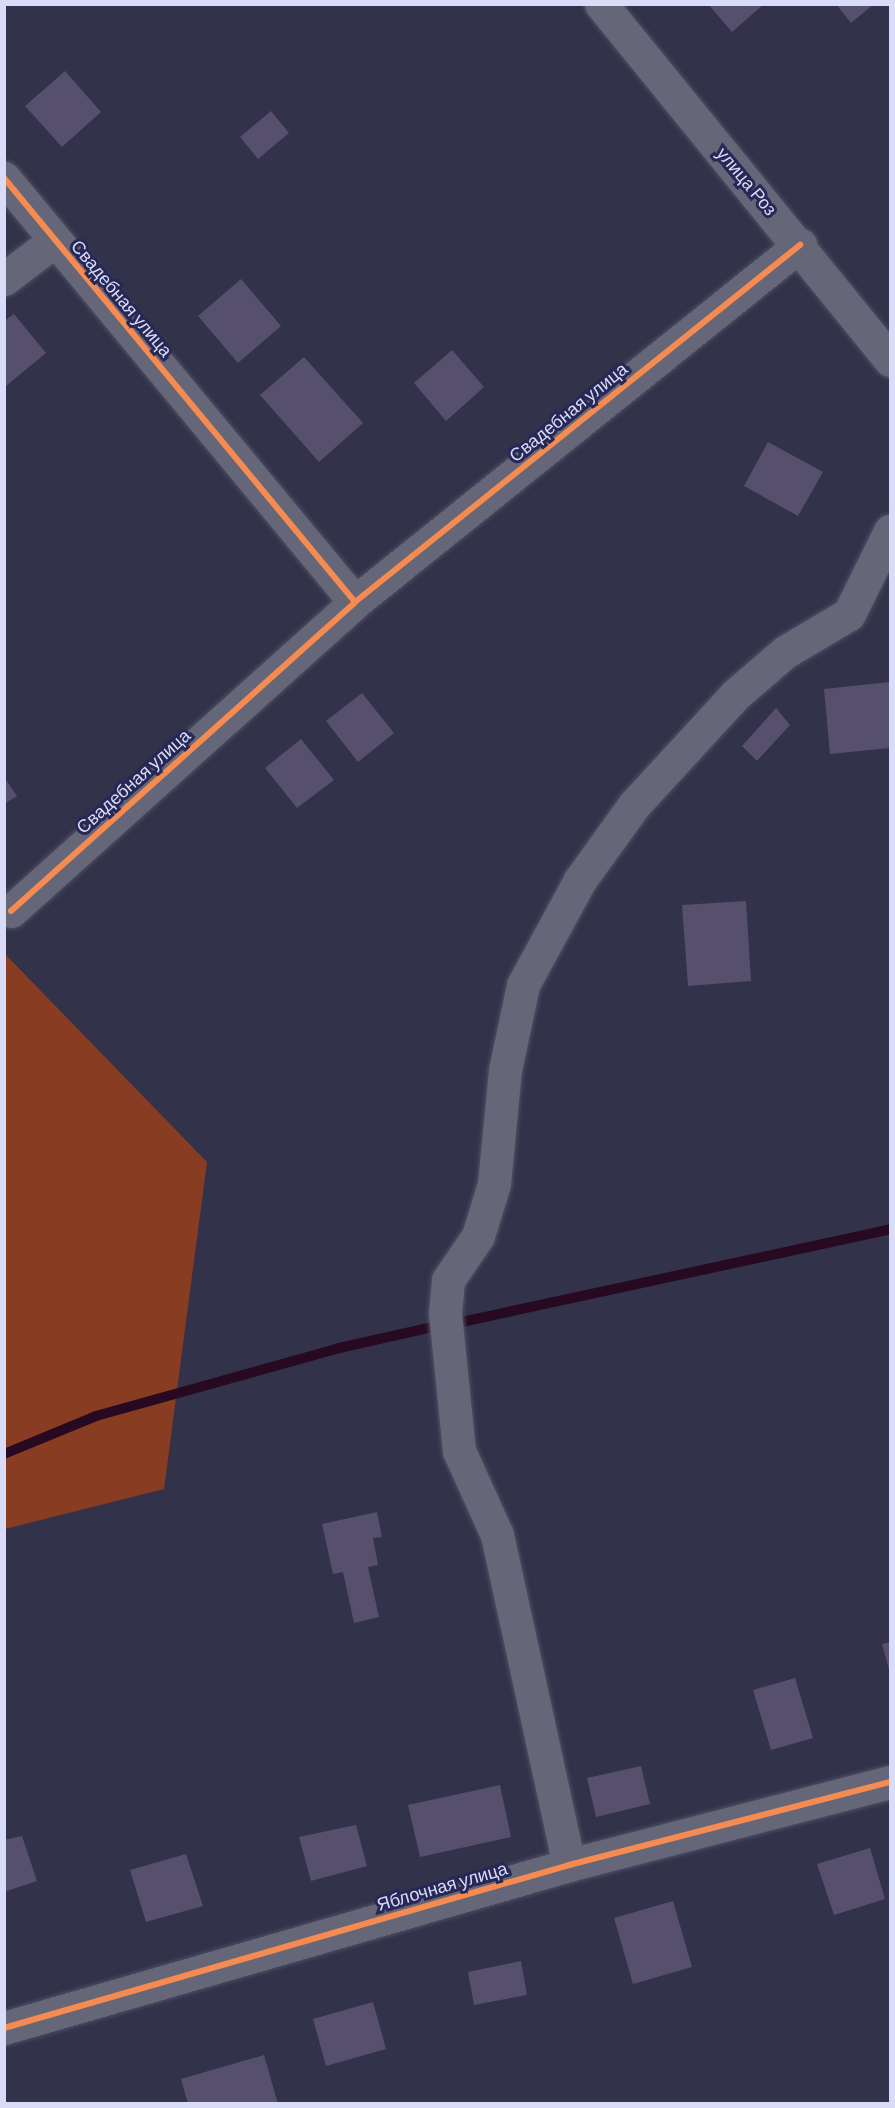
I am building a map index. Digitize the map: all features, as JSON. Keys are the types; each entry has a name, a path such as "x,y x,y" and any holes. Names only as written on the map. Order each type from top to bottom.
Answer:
{"street":[{"name":"улица Роз","path":"601,4 800,245 879,350 891,360"},
{"name":"Свадебная улица","path":"4,178 355,602"},
{"path":"4,279 54,241"},
{"name":"Свадебная улица","path":"10,911 355,602 800,245"},
{"path":"569,1865 497,1535 459,1451 445,1314 448,1280 477,1236 494,1184 505,1070 524,985 580,880 634,805 735,695 785,652 849,614 891,531"},
{"name":"Яблочная улица","path":"4,2028 569,1865 891,1782"}],"shaded area":[{"path":"4,953 207,1162 164,1489 5,1529"}],"building":[{"path":"708,4 764,4 732,32"},
{"path":"836,4 874,4 851,23"},
{"path":"65,71 101,112 62,147 25,106"},
{"path":"271,111 289,133 258,159 240,137"},
{"path":"241,279 281,326 238,363 198,316"},
{"path":"14,314 46,353 6,386 4,321"},
{"path":"452,350 484,387 446,421 414,383"},
{"path":"304,357 363,423 319,462 260,395"},
{"path":"768,442 823,472 798,516 744,486"},
{"path":"890,682 890,748 830,754 824,689"},
{"path":"362,693 394,733 358,762 326,721"},
{"path":"776,708 790,725 757,761 742,746"},
{"path":"301,739 334,780 297,808 265,768"},
{"path":"4,777 17,796 4,804"},
{"path":"746,901 751,981 688,986 682,905"},
{"path":"377,1512 382,1537 373,1538 378,1565 368,1567 379,1617 354,1623 343,1572 333,1574 322,1524"},
{"path":"890,1642 890,1673 882,1644"},
{"path":"795,1678 813,1738 771,1750 753,1690"},
{"path":"641,1766 650,1804 596,1817 587,1778"},
{"path":"500,1785 511,1837 420,1857 408,1805"},
{"path":"356,1825 367,1866 311,1881 299,1837"},
{"path":"22,1836 37,1881 4,1892 4,1840"},
{"path":"870,1848 885,1899 834,1915 817,1864"},
{"path":"186,1854 203,1906 146,1922 130,1870"},
{"path":"673,1901 692,1967 633,1984 614,1918"},
{"path":"521,1961 527,1995 474,2005 468,1972"},
{"path":"373,2002 386,2049 326,2066 313,2019"},
{"path":"264,2055 278,2104 188,2104 181,2079"}],"waterway":[{"path":"457,1323 890,1229"},
{"path":"4,1454 96,1416 339,1348 437,1326"}],"cycle path":[{"path":"4,178 355,602"},
{"path":"11,911 355,602 800,245"},
{"path":"4,2028 569,1865 890,1782"}]}
